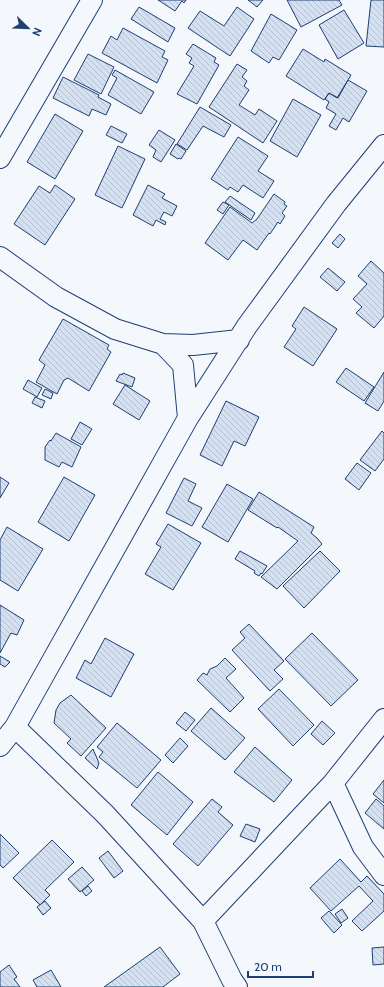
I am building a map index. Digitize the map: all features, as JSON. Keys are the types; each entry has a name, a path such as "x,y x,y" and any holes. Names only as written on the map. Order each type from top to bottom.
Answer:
{"street":[{"path":"0,156 92,0"},
{"path":"0,746 14,727 188,418 247,326 336,204 384,145"},
{"path":"0,257 56,297 115,329 163,344 193,345 239,340"},
{"path":"163,344 183,365 188,418"},
{"path":"203,921 333,783 384,719"},
{"path":"14,727 105,814 203,921 232,980 237,987"},
{"path":"333,783 363,847 384,876"}],"building":[{"path":"158,0 186,0 184,3 182,1 175,11"},
{"path":"248,0 263,0 257,7"},
{"path":"287,0 339,0 342,5 301,27"},
{"path":"371,0 384,0 384,47 366,46"},
{"path":"139,7 175,28 168,42 131,19"},
{"path":"237,7 254,19 230,56 188,28 200,11 224,26"},
{"path":"344,10 364,43 338,59 319,25"},
{"path":"271,14 297,30 279,60 273,57 269,63 251,51"},
{"path":"123,28 165,51 162,57 168,60 157,83 102,53 111,36 117,40"},
{"path":"193,44 216,58 214,62 219,65 197,104 177,94 194,66 189,63 192,58 186,54"},
{"path":"303,49 324,62 325,59 351,75 337,98 329,93 324,100 286,76"},
{"path":"88,54 114,67 101,94 74,80"},
{"path":"237,64 247,70 242,77 247,81 244,86 249,90 239,105 255,115 259,109 277,121 263,143 209,107"},
{"path":"115,70 154,92 141,114 108,95 117,78 112,75"},
{"path":"63,77 99,95 98,97 111,104 106,115 92,109 89,116 53,98"},
{"path":"348,80 367,91 349,122 343,118 336,130 329,126 336,114 326,108 329,102 325,99 329,93 338,98"},
{"path":"293,99 321,115 297,157 270,141"},
{"path":"200,107 231,125 224,137 203,126 187,150 177,144"},
{"path":"55,114 83,131 55,179 27,162"},
{"path":"111,126 127,134 122,143 106,135"},
{"path":"159,130 175,140 161,162 153,157 156,150 149,145"},
{"path":"238,137 268,156 258,171 274,181 263,198 243,185 238,192 230,187 228,190 211,179"},
{"path":"176,144 186,151 181,159 178,159 170,154"},
{"path":"118,146 145,159 122,208 95,195"},
{"path":"55,185 75,199 45,245 14,224 39,186 50,193"},
{"path":"148,185 165,194 162,198 177,206 172,216 164,212 160,219 166,222 165,225 156,220 153,226 133,215"},
{"path":"274,194 285,202 284,204 287,206 282,213 285,216 280,224 278,222 257,250 243,240 228,260 205,243 230,207 252,223 257,219"},
{"path":"230,196 255,213 251,220 225,202"},
{"path":"223,202 229,205 223,214 217,210"},
{"path":"340,234 345,239 338,248 332,243"},
{"path":"371,261 384,273 384,316 374,328 356,313 362,307 353,299 367,284 358,276"},
{"path":"328,268 345,282 337,291 320,277"},
{"path":"304,307 337,329 313,366 284,347 296,329 292,326"},
{"path":"63,319 109,345 107,349 111,352 89,391 68,378 64,380 57,394 36,382 45,365 39,360"},
{"path":"346,368 374,387 364,401 336,382"},
{"path":"384,372 384,401 378,411 365,403"},
{"path":"123,373 135,378 132,387 116,381 120,374 122,375"},
{"path":"28,380 42,388 37,397 23,389"},
{"path":"125,385 150,401 139,420 113,404"},
{"path":"45,389 53,393 51,399 42,395"},
{"path":"35,397 45,401 42,408 32,403"},
{"path":"226,401 259,417 245,446 234,441 222,466 200,455"},
{"path":"80,422 92,429 82,445 71,439"},
{"path":"382,431 384,433 384,459 375,471 360,460"},
{"path":"56,433 81,447 72,467 62,462 59,467 45,460 45,447"},
{"path":"357,463 371,473 359,490 345,479"},
{"path":"0,477 9,483 0,498"},
{"path":"64,477 95,495 69,541 38,522"},
{"path":"184,478 196,484 188,501 202,508 192,526 166,513"},
{"path":"227,484 253,499 228,542 202,527"},
{"path":"259,492 314,527 311,533 322,544 277,589 261,577 298,541 278,527 277,528 248,510"},
{"path":"168,524 201,543 173,590 145,574 161,547 156,544"},
{"path":"7,527 43,549 18,591 0,580 0,540"},
{"path":"240,551 267,566 262,574 261,573 259,576 254,573 255,571 235,559"},
{"path":"320,551 340,571 304,608 283,586"},
{"path":"0,605 24,620 17,635 11,633 0,653"},
{"path":"249,624 284,661 274,670 283,679 270,691 232,650 245,638 240,632"},
{"path":"312,633 358,680 331,706 285,659"},
{"path":"105,638 134,654 111,697 76,678 85,660 91,664"},
{"path":"0,656 10,662 5,667 0,664"},
{"path":"225,658 236,669 226,678 244,698 230,712 197,680 203,673 207,675 210,669 217,666"},
{"path":"279,689 314,725 293,746 258,709"},
{"path":"71,695 106,728 81,756 67,743 71,739 54,723 56,710 60,703"},
{"path":"211,708 245,738 225,760 191,731"},
{"path":"185,712 195,720 186,731 176,723"},
{"path":"322,721 335,733 323,745 311,734"},
{"path":"117,723 161,760 137,788 99,757 103,752 97,747"},
{"path":"180,738 188,746 173,763 165,755"},
{"path":"255,747 292,780 274,802 234,772"},
{"path":"93,749 99,763 97,769 85,758"},
{"path":"158,772 193,802 167,835 131,805"},
{"path":"384,780 384,803 373,794"},
{"path":"212,799 222,807 218,812 233,825 198,866 173,844"},
{"path":"376,799 384,806 384,829 365,813"},
{"path":"246,824 260,829 255,842 240,836"},
{"path":"0,834 19,853 3,868 0,865"},
{"path":"52,840 74,862 45,890 50,895 40,905 13,878"},
{"path":"108,851 123,871 114,878 99,858"},
{"path":"340,859 361,882 367,876 384,894 384,911 362,931 352,921 373,901 359,886 331,911 310,888"},
{"path":"82,867 94,880 80,892 68,879"},
{"path":"88,886 92,891 86,896 82,891"},
{"path":"45,901 51,908 43,915 37,907"},
{"path":"342,909 348,918 341,923 335,914"},
{"path":"329,911 342,925 334,933 321,918"},
{"path":"160,947 180,974 163,987 104,987"},
{"path":"384,947 384,964 373,965 372,948"},
{"path":"9,965 17,977 14,979 20,987 0,987 0,972"},
{"path":"51,970 61,987 37,987 33,980"}]}
